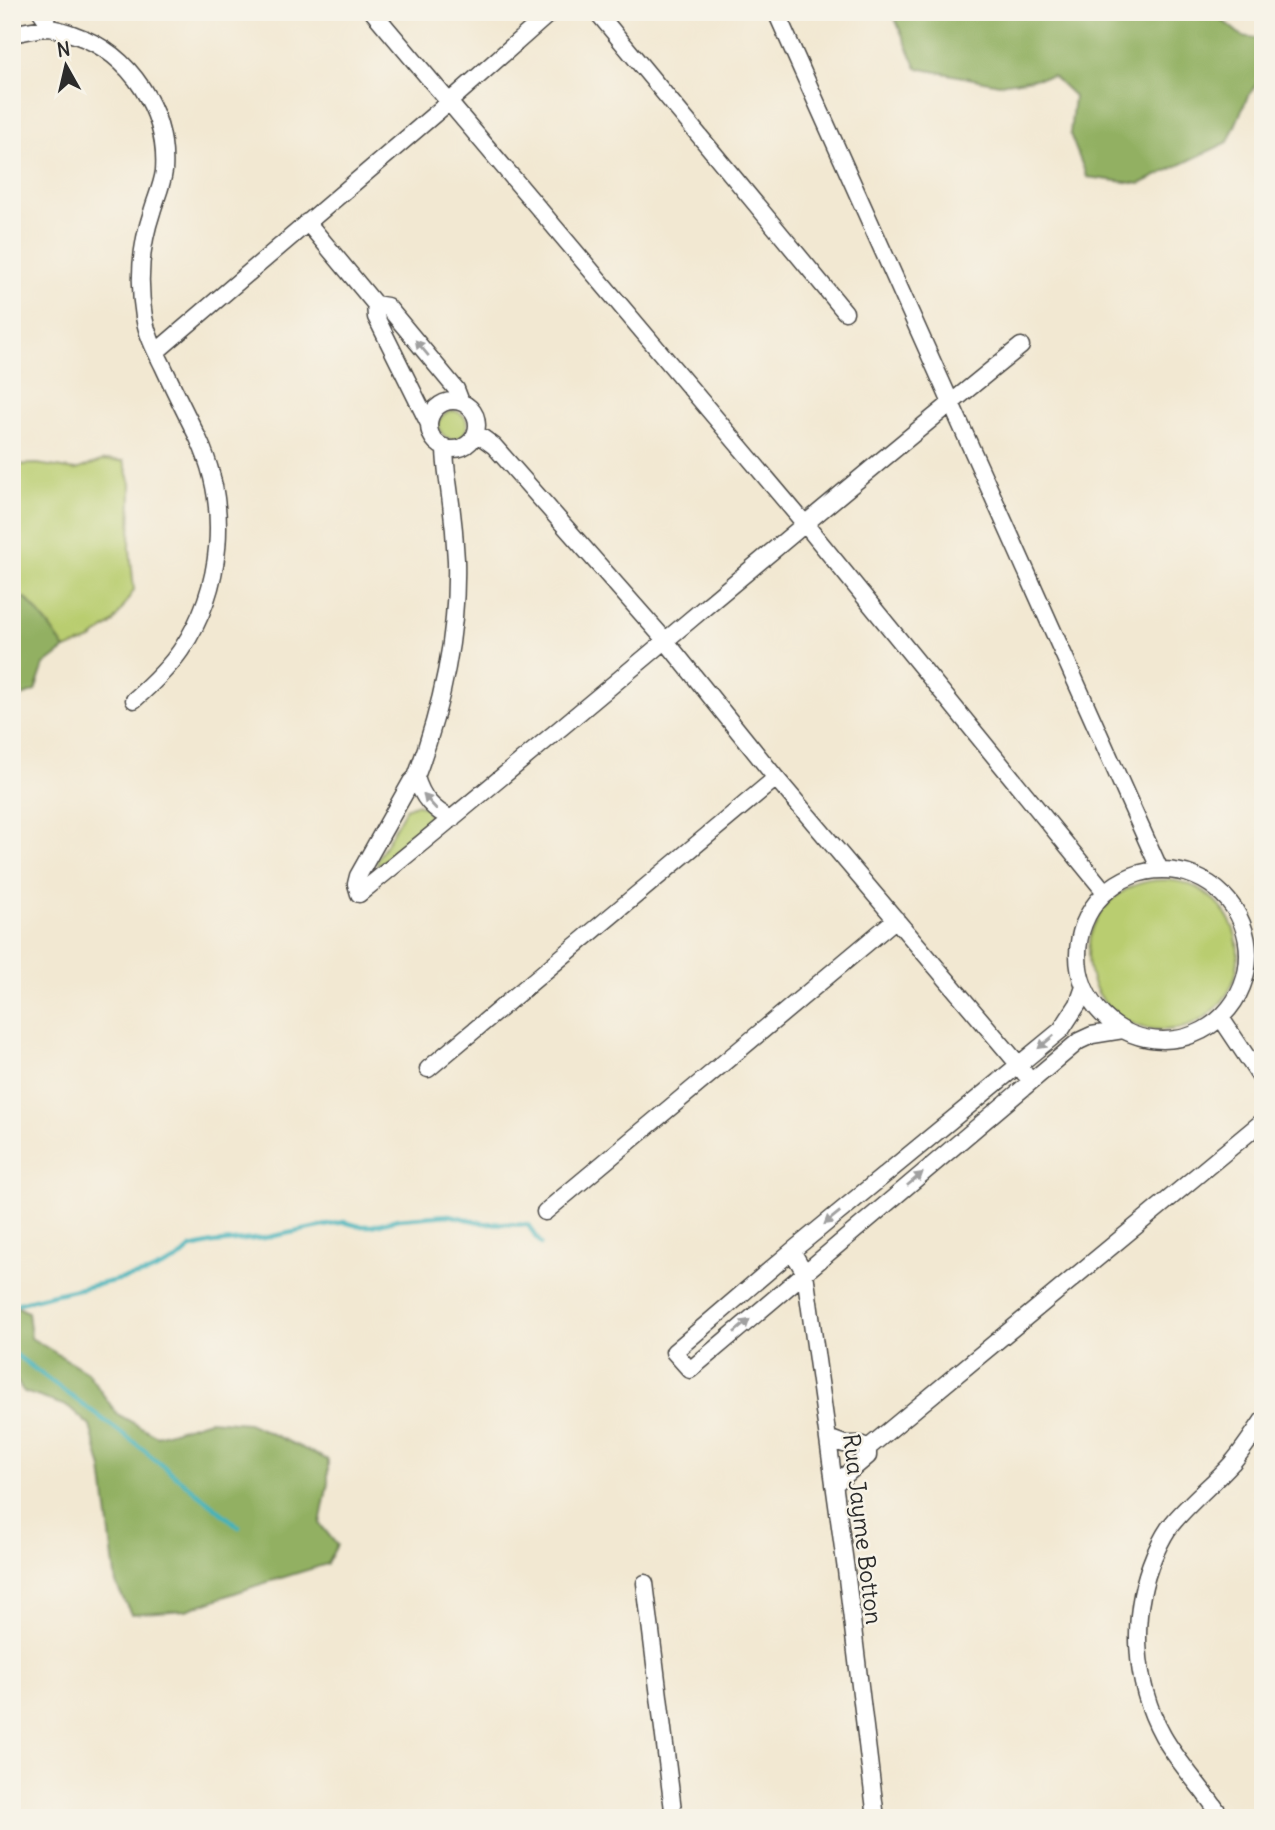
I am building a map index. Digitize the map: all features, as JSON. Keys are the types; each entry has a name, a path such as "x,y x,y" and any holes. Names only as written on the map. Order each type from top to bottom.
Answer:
{"street":[{"path":"41,12 48,28"},
{"path":"373,12 805,524 1105,892"},
{"path":"156,352 551,12"},
{"path":"597,12 845,312"},
{"path":"776,12 1160,870"},
{"path":"12,34 48,28 82,37 112,55 136,79 153,108 162,140 161,189 146,233 141,275 144,315 147,334 206,458 217,501 218,545 210,590 192,631 167,669 134,700"},
{"path":"307,222 375,304 376,317 429,424 433,438 452,449 460,448 472,440 476,433 473,411 461,402 440,405 430,417 429,424"},
{"path":"375,304 387,306 456,389 461,402"},
{"path":"445,447 456,562 449,657 436,718 416,777 358,876 356,884 359,894 453,819 1021,345"},
{"path":"476,433 494,446 665,640 776,778 1030,1081"},
{"path":"416,777 427,802 443,815 453,819"},
{"path":"428,1069 776,778"},
{"path":"1160,870 1189,873 1215,887 1236,909 1247,936 1249,951 1245,980 1231,1007 1221,1018 1196,1033 1167,1040 1137,1036 1111,1022 1100,1012 1084,987 1078,958 1082,929 1095,903 1105,892 1130,876 1160,870"},
{"path":"545,1212 896,919"},
{"path":"1084,987 1061,1030 792,1251 674,1352 690,1370 1079,1041 1092,1035 1124,1030"},
{"path":"1221,1018 1263,1082"},
{"path":"868,1448 1263,1121"},
{"name":"Rua Jayme Botton","path":"792,1251 805,1273 876,1818"},
{"path":"1222,1818 1172,1751 1152,1713 1145,1692 1138,1649 1140,1606 1151,1564 1170,1525 1232,1463 1263,1420"},
{"path":"828,1438 868,1448"},
{"path":"834,1485 869,1455 868,1448"},
{"path":"645,1583 674,1818"}],"green space":[{"path":"892,12 1212,12 1242,36 1263,39 1263,75 1247,98 1228,142 1140,184 1087,177 1070,134 1074,96 1053,76 999,84 917,68"},
{"path":"453,411 463,415 467,425 463,435 453,439 443,435 439,425 443,415"},
{"path":"104,460 124,461 131,484 130,549 134,590 114,622 89,641 65,649 26,598 12,598 12,465 37,464 76,470"},
{"path":"12,598 26,598 65,649 44,665 35,691 12,700"},
{"path":"415,804 427,810 428,824 377,865 377,860 406,808"},
{"path":"1163,880 1192,886 1216,902 1232,926 1238,955 1232,984 1216,1008 1192,1024 1163,1030 1134,1024 1110,1008 1094,984 1088,955 1094,926 1110,902 1134,886"},
{"path":"12,1304 28,1312 31,1338 87,1372 117,1414 157,1436 209,1420 248,1423 328,1460 328,1483 320,1524 337,1545 327,1564 186,1610 131,1614 116,1584 102,1469 90,1426 69,1407 24,1392 12,1374"}],"waterway":[{"path":"12,1305 148,1273 177,1260 191,1248 264,1238 344,1222 372,1226 398,1219 449,1215 484,1223 528,1225 541,1244"},
{"path":"12,1352 135,1443 239,1527"}]}
